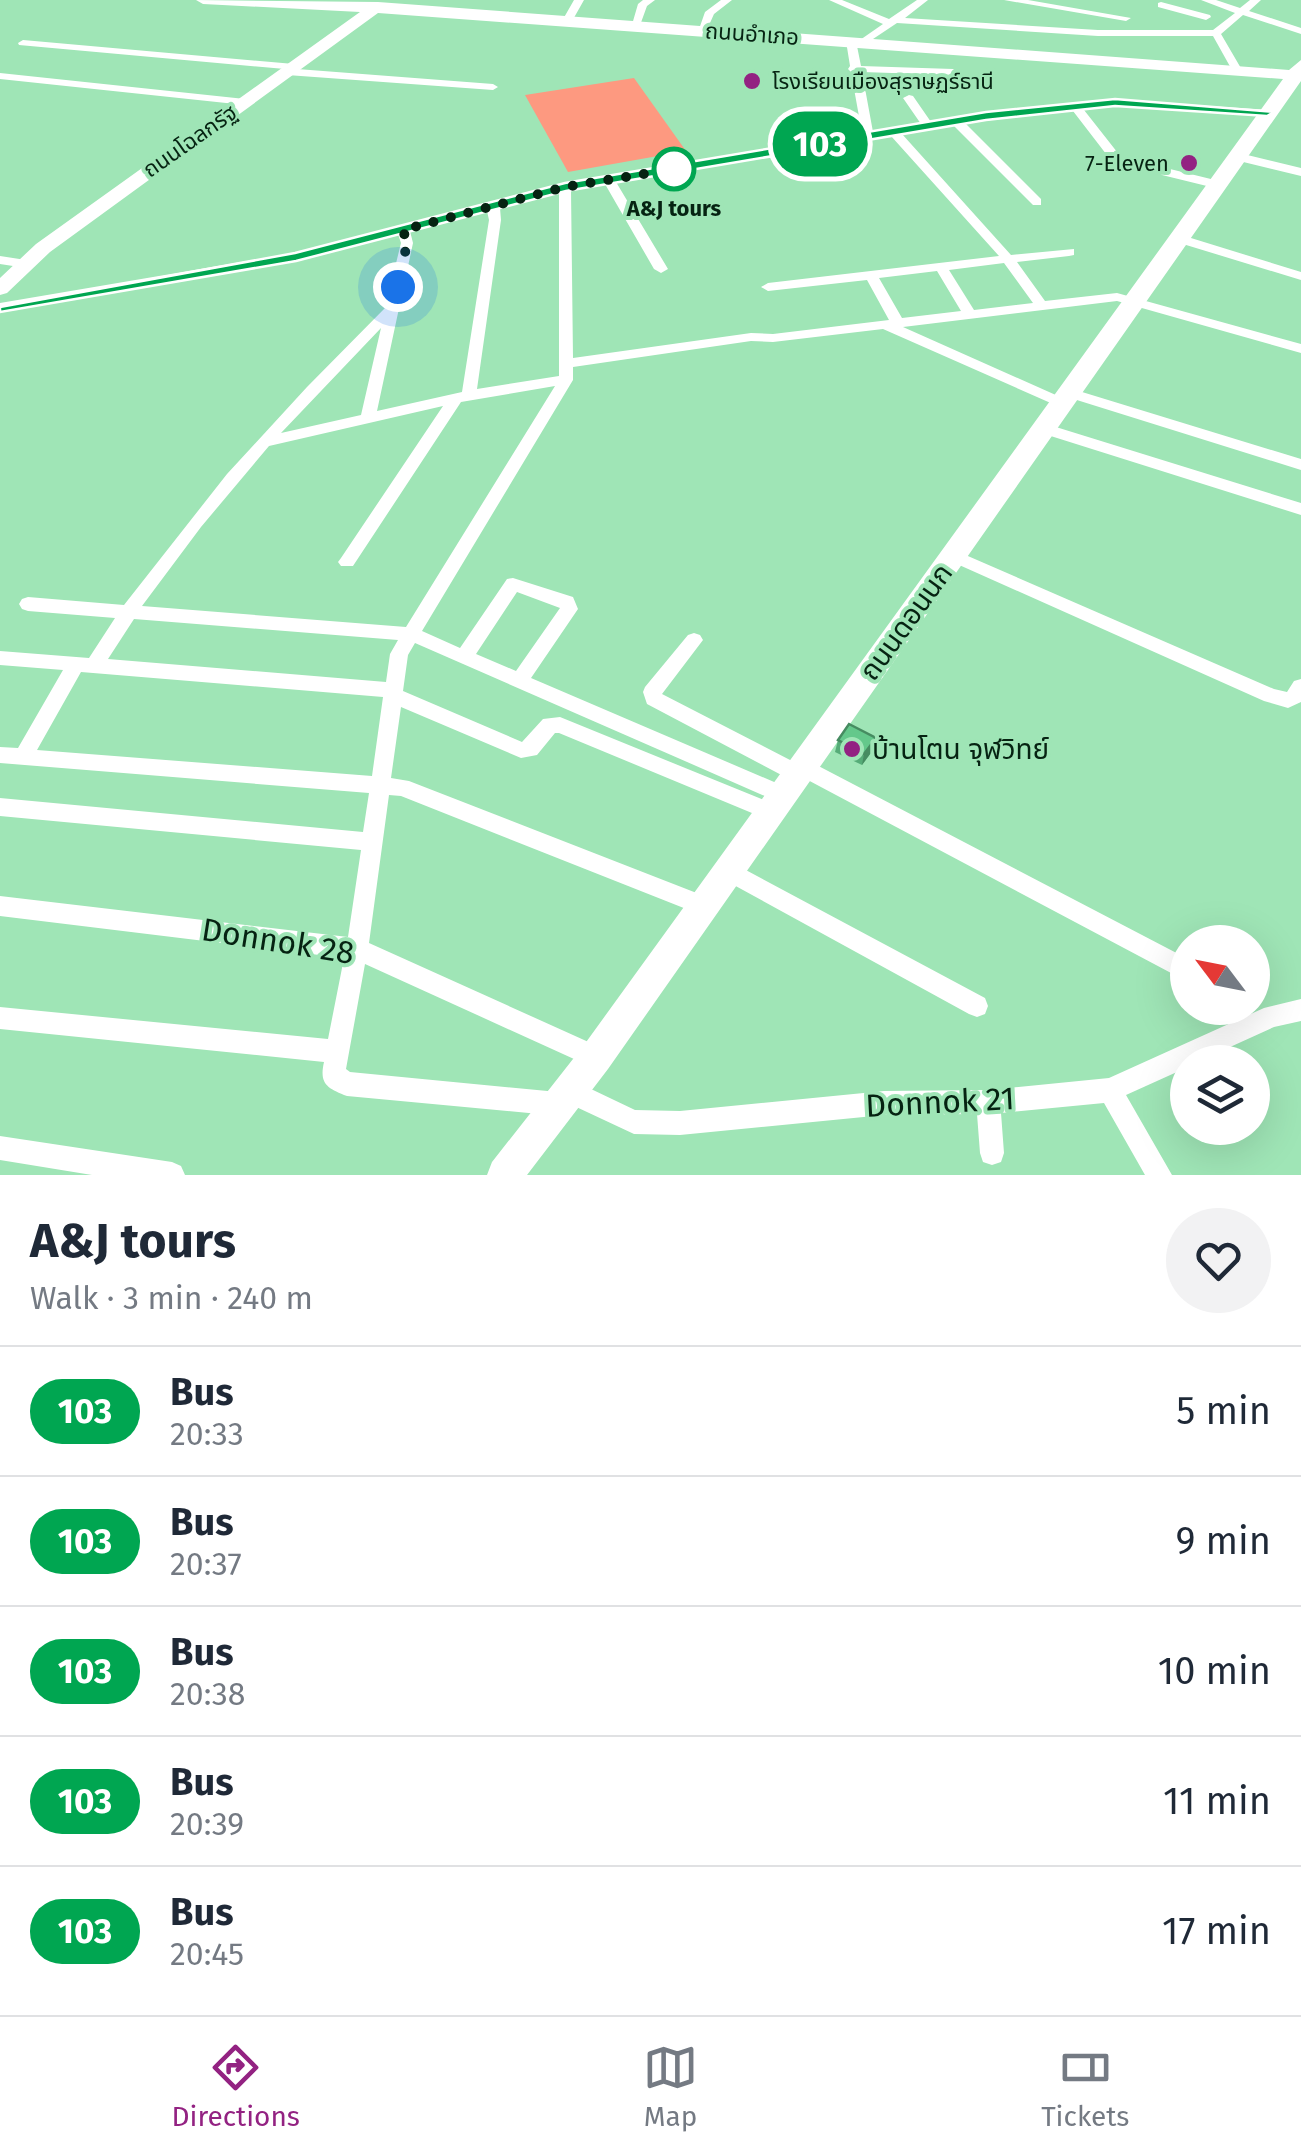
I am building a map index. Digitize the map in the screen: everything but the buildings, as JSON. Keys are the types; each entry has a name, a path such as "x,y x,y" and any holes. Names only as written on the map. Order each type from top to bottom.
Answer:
{"street":[{"name":"ถนนอำเภอ","path":"203,0 380,4 567,21 1298,72"},
{"path":"567,21 580,0"},
{"path":"635,26 643,4 650,0"},
{"path":"702,30 710,12 727,0"},
{"path":"834,0 891,21 1098,33 1216,33 1256,0"},
{"path":"868,136 853,68 858,42 924,0"},
{"path":"1009,0 1075,5 1126,18"},
{"path":"1206,0 1301,31"},
{"name":"ถนนโฉลกรัฐ","path":"0,288 26,264 380,4"},
{"path":"1160,6 1206,17"},
{"path":"960,25 960,50"},
{"path":"1216,33 1237,70"},
{"path":"22,43 493,87"},
{"path":"853,68 953,72"},
{"name":"ถนนดอนนก","path":"506,1175 596,1057 1298,72"},
{"path":"0,76 245,102"},
{"path":"909,98 928,126"},
{"path":"0,307 296,257 565,187 956,121 1134,103 1267,112"},
{"path":"1075,106 1117,160 1215,184"},
{"path":"956,121 1038,202"},
{"path":"894,132 1008,259 1041,306"},
{"path":"1235,156 1301,172"},
{"path":"608,180 661,270"},
{"path":"565,187 565,372 398,654 357,949 335,1051 334,1075 347,1084 565,1098"},
{"path":"347,562 462,397 495,220 493,206"},
{"path":"368,420 407,243 403,230"},
{"path":"1178,238 1301,276"},
{"path":"768,287 1069,252"},
{"path":"0,260 26,264"},
{"path":"941,268 970,314"},
{"path":"871,275 892,324 948,355 1066,398 1301,465"},
{"path":"264,442 565,372 751,337 773,338 1117,297 1301,349"},
{"path":"22,758 85,665 264,442 394,307"},
{"path":"1043,428 1301,509"},
{"path":"954,556 1271,696 1288,700 1298,695 1301,686"},
{"path":"464,657 513,584 567,602 569,609 519,681"},
{"path":"28,604 410,634 787,786 1170,963"},
{"path":"694,640 652,692 654,700 787,786"},
{"path":"0,658 392,693 521,750 530,749 550,725 560,725 787,786"},
{"path":"0,755 402,787 704,906"},
{"path":"0,807 373,842"},
{"path":"729,870 977,1006"},
{"name":"Donnok 28","path":"0,906 357,949 596,1057"},
{"name":"Donnok 21","path":"1270,1010 1301,1010"},
{"path":"0,1018 335,1051"},
{"name":"Donnok 21","path":"565,1098 649,1122 884,1103 988,1102 1110,1090 1234,1025"},
{"path":"1110,1090 1158,1175"},
{"path":"988,1102 992,1153"},
{"path":"0,1148 172,1175"}],"shaded area":[{"path":"634,78 686,151 568,172 525,95"}],"bus line":[{"name":"103","path":"0,307 296,257 565,187 986,116 1115,103 1267,112"}],"place":[{"name":"โรงเรียนเมืองสุราษฏร์ธานี","path":"752,81"},
{"name":"7-Eleven","path":"1189,163"},
{"name":"A&J tours","path":"674,169"},
{"name":"บ้านโตน จุฬวิทย์","path":"852,749"}],"route":[{"path":"398,287 407,243 403,230 565,187 674,169"}]}
